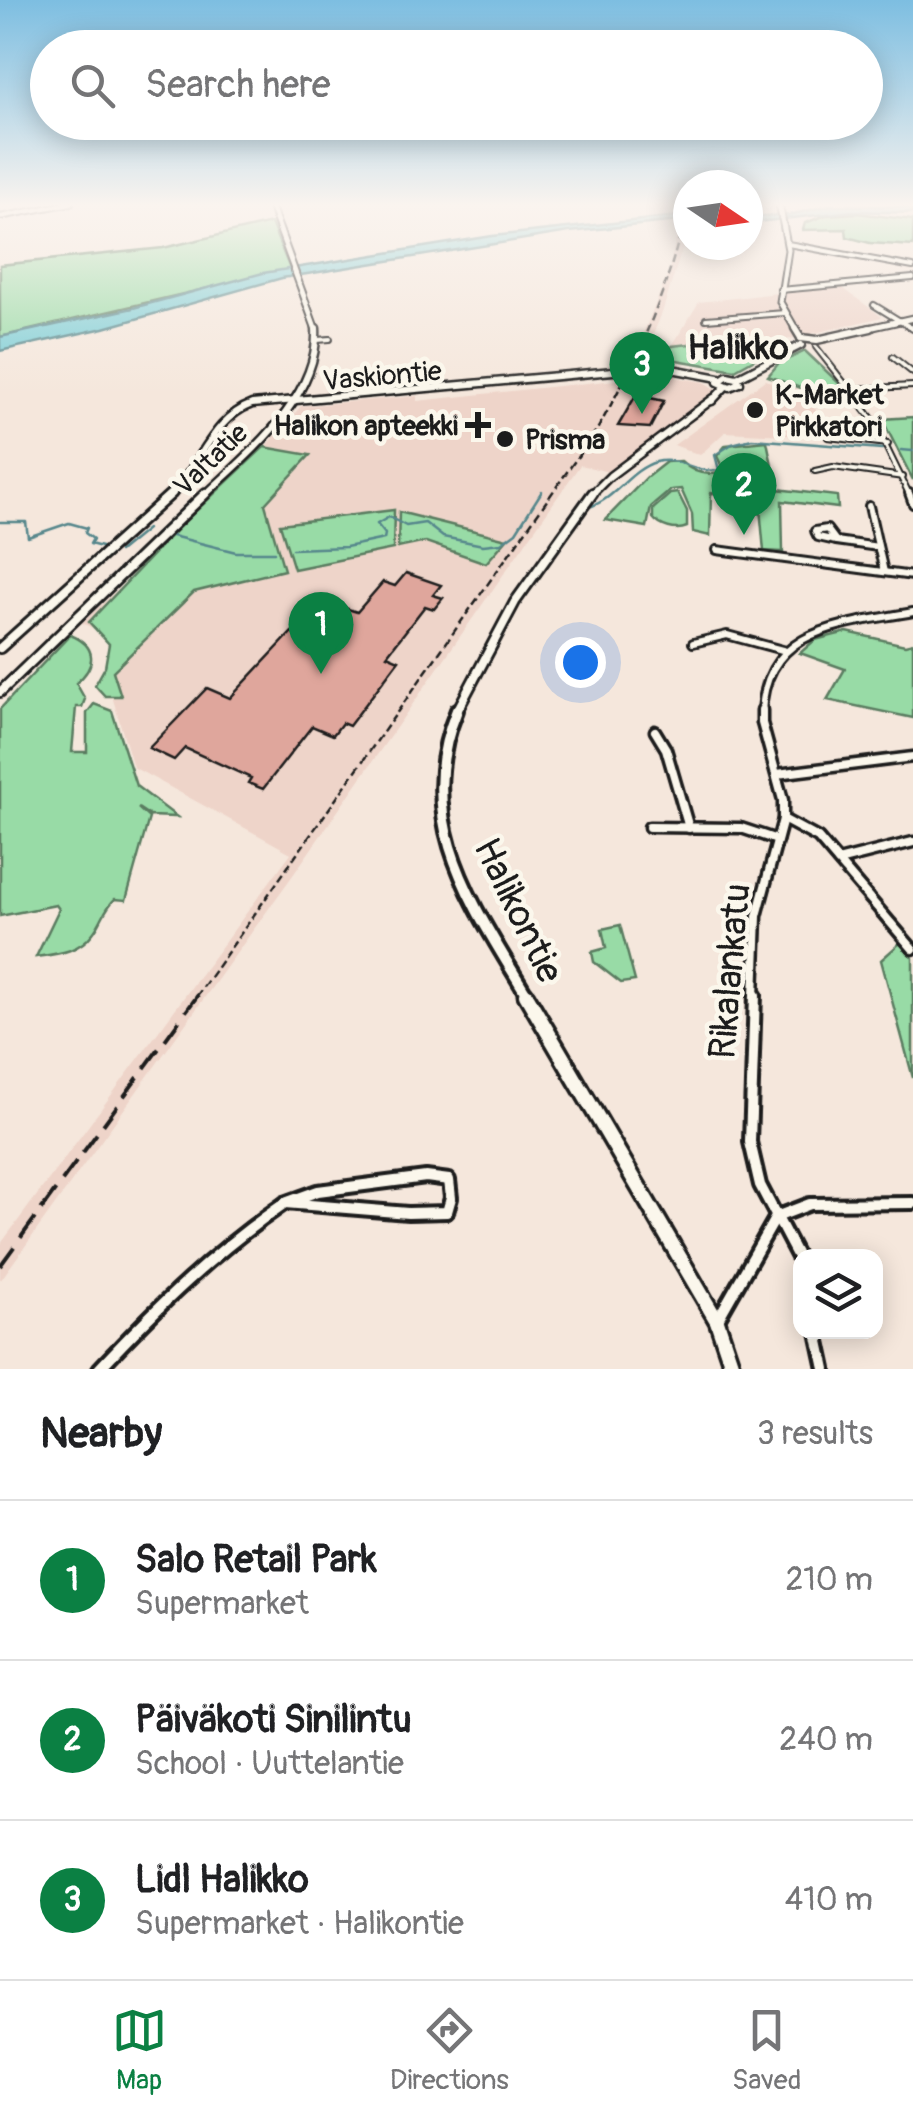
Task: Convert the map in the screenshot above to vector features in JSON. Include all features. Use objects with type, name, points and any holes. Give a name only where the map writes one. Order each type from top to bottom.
[{"type":"main road","name":"Valtatie","points":[[0,692],[244,460],[285,413],[294,400],[317,340],[314,312],[295,267]]},
{"type":"main road","points":[[784,267],[780,290],[785,313],[801,342]]},
{"type":"main road","points":[[738,378],[801,342],[816,344],[913,318]]},
{"type":"main road","name":"Vaskiontie","points":[[294,400],[663,368],[738,378]]},
{"type":"main road","name":"Vaskiontie","points":[[294,400],[312,402],[540,378]]},
{"type":"main road","points":[[719,378],[726,386]]},
{"type":"main road","name":"Halikontie","points":[[733,1369],[718,1320],[462,885],[442,822],[439,788],[444,743],[459,699],[583,503],[610,476],[698,415],[726,386],[739,385],[738,378]]},
{"type":"main road","points":[[0,648],[179,487],[199,465],[226,416],[253,404],[294,400]]},
{"type":"main road","points":[[285,413],[312,402]]},
{"type":"street","points":[[780,290],[913,278]]},
{"type":"street","points":[[874,305],[913,329]]},
{"type":"street","points":[[706,319],[785,313]]},
{"type":"street","points":[[317,340],[330,339]]},
{"type":"street","points":[[816,344],[889,444],[913,504]]},
{"type":"street","points":[[893,357],[913,373]]},
{"type":"street","points":[[852,390],[913,386]]},
{"type":"street","points":[[828,437],[889,444]]},
{"type":"street","points":[[815,471],[833,466],[904,477]]},
{"type":"street","points":[[869,506],[884,572]]},
{"type":"street","points":[[836,541],[878,547]]},
{"type":"street","points":[[717,550],[913,576]]},
{"type":"street","points":[[693,643],[712,632],[742,636],[786,651],[801,638],[823,630],[913,612]]},
{"type":"street","name":"Rikalankatu","points":[[786,651],[774,664],[763,695],[764,732],[783,800],[782,820],[757,916],[750,1142],[760,1185],[793,1249]]},
{"type":"street","points":[[655,732],[667,747],[678,799],[689,828]]},
{"type":"street","points":[[777,774],[913,757]]},
{"type":"street","points":[[782,820],[818,838],[913,949]]},
{"type":"street","points":[[649,828],[741,828],[777,840]]},
{"type":"street","points":[[838,861],[913,842]]},
{"type":"street","points":[[99,1369],[149,1315],[223,1246],[286,1204],[318,1191],[426,1177],[449,1180],[451,1198],[446,1212],[424,1214],[342,1204],[286,1204]]},
{"type":"street","points":[[718,1320],[776,1216],[810,1204],[913,1203]]},
{"type":"street","points":[[819,1339],[825,1369]]},
{"type":"shaded area","points":[[670,267],[677,267],[644,356],[634,355]]},
{"type":"shaded area","points":[[840,286],[882,317],[773,343],[735,347],[728,339],[672,346],[699,302]]},
{"type":"shaded area","points":[[663,375],[704,382],[716,390],[609,472],[580,465],[293,875],[0,1281],[0,1245],[291,853],[133,767],[112,696],[97,691],[98,679],[109,664],[107,635],[82,623],[254,461],[301,406],[417,396],[417,401]]},
{"type":"shaded area","points":[[765,380],[798,389],[840,438],[725,432],[700,455],[674,445]]},
{"type":"green space","points":[[0,267],[290,269],[0,337]]},
{"type":"green space","points":[[725,340],[734,348],[785,342],[735,370],[665,358],[672,346]]},
{"type":"green space","points":[[805,351],[842,386],[800,388],[768,376],[778,364]]},
{"type":"green space","points":[[913,417],[913,480],[882,419]]},
{"type":"green space","points":[[767,441],[777,489],[837,496],[838,508],[782,501],[783,552],[764,551],[759,497],[711,493],[710,536],[693,532],[692,514],[681,489],[671,490],[651,507],[647,527],[605,520],[666,462],[681,461],[699,472],[719,473],[723,469],[717,456],[726,445]]},
{"type":"green space","points":[[264,447],[310,455],[265,504],[284,570],[194,592],[113,671],[121,696],[105,696],[95,685],[105,667],[109,644],[89,622],[181,525]]},
{"type":"green space","points":[[678,493],[687,511],[687,527],[673,529],[653,518],[653,509],[670,494]]},
{"type":"green space","points":[[394,510],[393,549],[294,569],[280,524]]},
{"type":"green space","points":[[399,512],[507,539],[486,563],[426,542],[398,548]]},
{"type":"green space","points":[[847,632],[905,645],[913,643],[913,718],[827,700],[845,669],[800,653],[815,640]]},
{"type":"green space","points":[[70,635],[85,644],[91,656],[88,670],[76,683],[85,699],[82,707],[76,707],[72,752],[87,752],[87,713],[94,704],[112,711],[136,786],[177,817],[150,816],[138,808],[149,818],[126,900],[115,899],[93,933],[75,948],[36,957],[59,909],[56,905],[0,916],[0,709]]},
{"type":"green space","points":[[620,925],[635,981],[621,983],[594,962],[592,952],[606,948],[602,929]]},
{"type":"green space","points":[[900,943],[913,958],[913,1078],[881,960]]},
{"type":"water","points":[[301,267],[351,267],[282,278],[104,328],[0,351],[0,337],[133,308],[263,273]]},
{"type":"building","points":[[636,395],[664,401],[650,428],[618,426]]},
{"type":"building","points":[[406,573],[441,585],[433,595],[443,598],[434,609],[425,606],[387,655],[399,660],[349,726],[342,723],[333,735],[312,726],[263,789],[248,783],[251,778],[185,748],[174,760],[149,748],[207,688],[230,698],[292,632],[316,641],[345,608],[357,612],[383,582],[395,586]]},
{"type":"waterway","points":[[589,507],[656,462],[672,461],[703,470],[719,470],[715,455],[732,444],[752,439],[882,449]]},
{"type":"waterway","points":[[901,450],[913,451]]},
{"type":"waterway","points":[[292,549],[346,547],[384,539],[385,534],[377,524],[389,517],[406,526],[425,523],[443,537],[483,545],[501,543],[516,532],[542,491]]},
{"type":"waterway","points":[[0,522],[26,522],[28,537],[69,523],[87,528],[85,533],[93,539],[90,544],[105,548]]},
{"type":"waterway","points":[[119,552],[147,529]]},
{"type":"waterway","points":[[172,536],[236,552],[274,552]]},
{"type":"railway","points":[[196,997],[598,428],[652,319],[671,267]]},
{"type":"railway","points":[[0,1266],[198,995]]},
{"type":"place","name":"K-Market Pirkkatori","points":[[755,410]]},
{"type":"place","name":"Lidl Halikko","points":[[642,414]]},
{"type":"place","name":"Halikon apteekki","points":[[478,425]]},
{"type":"place","name":"Prisma","points":[[505,439]]},
{"type":"place","name":"Päiväkoti Sinilintu","points":[[744,535]]},
{"type":"place","name":"Salo Retail Park","points":[[321,674]]},
{"type":"district","name":"Halikko","points":[[738,347]]}]
